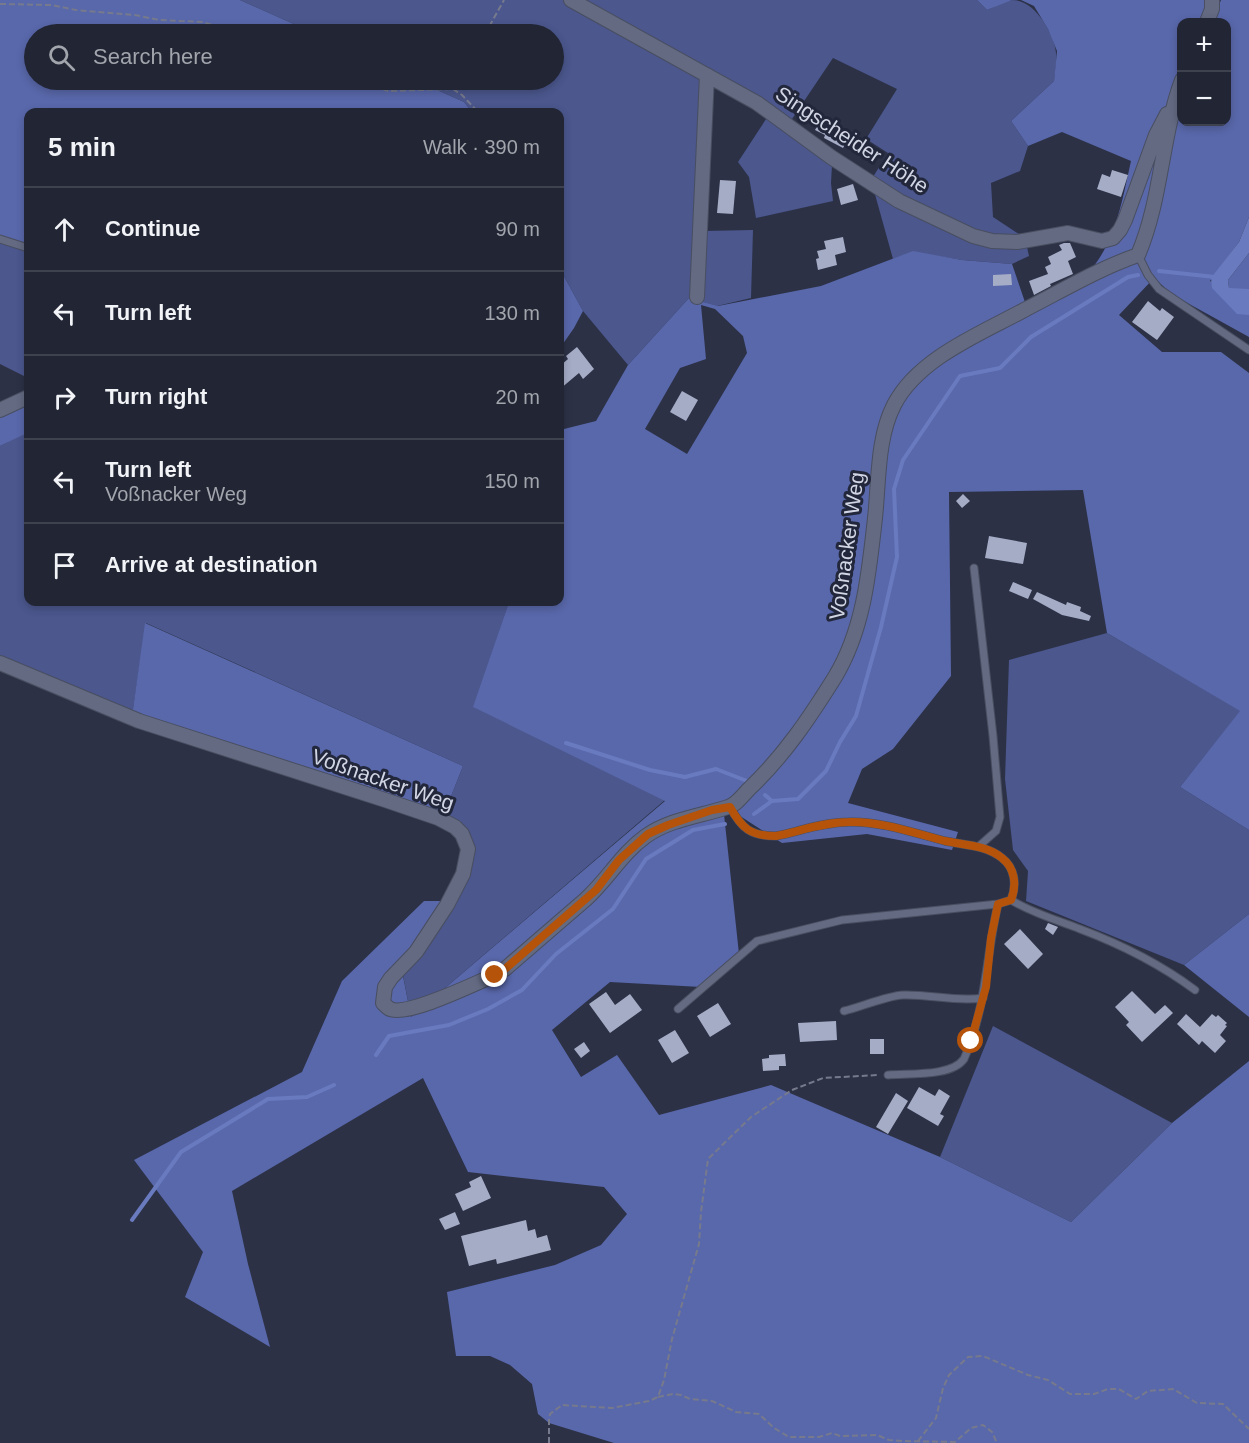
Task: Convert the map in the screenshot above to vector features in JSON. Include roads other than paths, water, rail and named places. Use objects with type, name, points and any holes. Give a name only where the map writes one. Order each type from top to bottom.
[{"type":"street","name":"Singscheider Höhe","points":[[571,0],[756,103],[831,157],[899,201],[973,236],[1000,242],[1017,242],[1068,233],[1102,241],[1113,238],[1125,220],[1156,135],[1173,104]]},
{"type":"street","points":[[1209,18],[1212,1]]},
{"type":"street","points":[[697,297],[707,75]]},
{"type":"street","points":[[1138,255],[1155,201],[1177,93]]},
{"type":"street","name":"Voßnacker Weg","points":[[0,663],[139,721],[386,800],[438,818],[455,827],[462,834],[468,849],[463,874],[447,905],[416,952],[385,987],[383,1003],[389,1009],[415,1008],[505,969],[596,890],[619,860],[648,834],[712,810],[730,807],[770,770],[785,752],[836,674],[849,650],[858,626],[867,583],[883,439],[888,421],[902,393],[945,353],[1101,269],[1138,255]]},
{"type":"street","points":[[0,410],[24,399]]},
{"type":"lane","points":[[0,239],[24,248]]},
{"type":"lane","points":[[1138,255],[1148,275],[1159,289],[1249,350]]},
{"type":"lane","points":[[974,568],[1000,817],[996,831],[978,847]]},
{"type":"lane","points":[[730,807],[745,828],[754,834],[765,836],[850,822],[881,825],[978,847],[996,854],[1007,863],[1014,877],[1011,900]]},
{"type":"lane","points":[[678,1009],[756,941],[842,920],[998,904],[1011,900],[1166,968],[1195,990]]},
{"type":"lane","points":[[888,1075],[945,1071],[959,1066],[968,1052],[982,998],[998,904]]},
{"type":"lane","points":[[844,1011],[904,995],[953,1000],[982,998]]},
{"type":"waterway","points":[[1159,271],[1215,277]]},
{"type":"waterway","points":[[754,814],[772,801],[798,799],[826,771],[856,716],[881,627],[897,557],[894,489],[903,460],[960,376],[1000,368],[1031,337],[1128,277],[1138,275]]},
{"type":"waterway","points":[[566,743],[650,770],[685,777],[716,769],[747,781]]},
{"type":"waterway","points":[[765,795],[772,801]]},
{"type":"waterway","points":[[376,1055],[389,1036],[449,1025],[488,1009],[522,990],[556,954],[613,909],[646,859],[693,830],[725,824]]},
{"type":"waterway","points":[[132,1220],[181,1152],[268,1099],[307,1097],[334,1085]]}]
